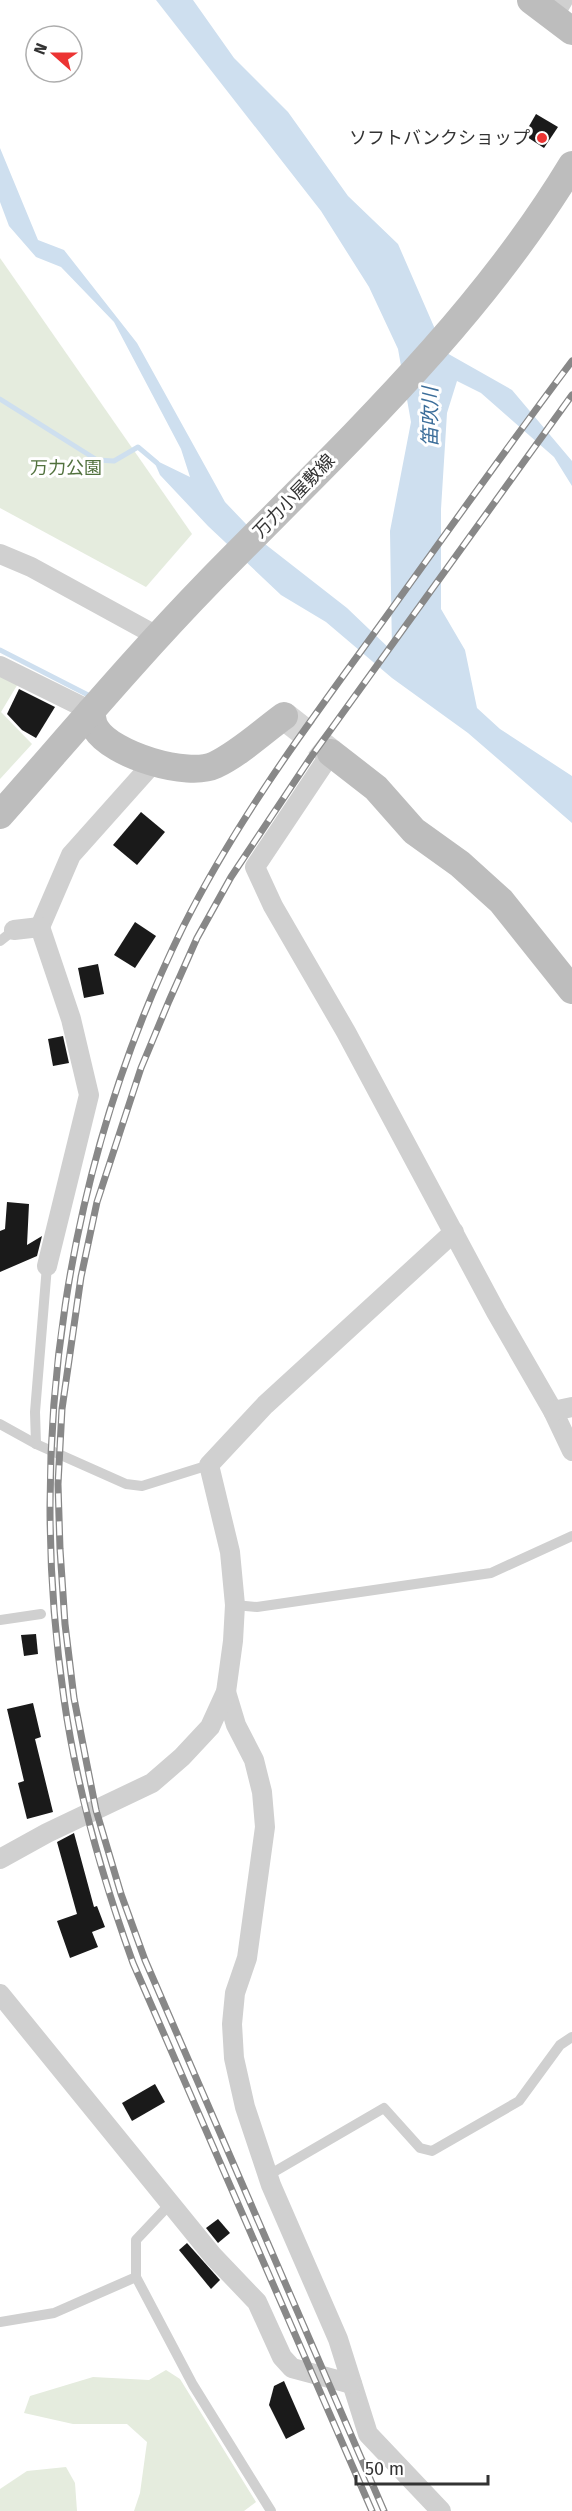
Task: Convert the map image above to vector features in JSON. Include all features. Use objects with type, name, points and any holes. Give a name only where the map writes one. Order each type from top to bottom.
[{"type":"main road","name":"万力小屋敷線","points":[[0,815],[163,630],[375,412],[477,301],[536,221],[572,165]]},
{"type":"main road","points":[[91,711],[96,730],[122,750],[154,762],[199,771],[216,765],[284,716]]},
{"type":"main road","points":[[330,753],[376,788],[414,831],[460,864],[501,901],[572,990]]},
{"type":"street","points":[[0,555],[31,567],[163,630]]},
{"type":"street","points":[[0,666],[91,711]]},
{"type":"street","points":[[330,753],[255,867],[273,906],[288,928],[454,1232],[563,1409],[572,1451]]},
{"type":"street","points":[[47,1266],[89,1095],[71,1019],[40,927],[71,855],[154,762]]},
{"type":"street","points":[[7,936],[40,927]]},
{"type":"street","points":[[0,1858],[47,1833],[152,1784],[210,1727],[226,1692],[235,1605],[230,1552],[209,1465],[265,1405],[454,1232]]},
{"type":"street","points":[[226,1692],[236,1725],[254,1760],[262,1792],[265,1827],[247,1958],[236,1994],[232,2024],[234,2058],[245,2107],[267,2176],[338,2339],[368,2434],[441,2511]]},
{"type":"street","points":[[0,1994],[213,2256],[257,2302],[282,2357],[292,2368],[352,2384]]},
{"type":"lane","points":[[36,1443],[35,1412],[47,1266]]},
{"type":"lane","points":[[0,1424],[126,1484],[142,1486],[209,1465]]},
{"type":"lane","points":[[235,1605],[257,1607],[491,1573],[572,1536]]},
{"type":"lane","points":[[0,1620],[41,1614]]},
{"type":"lane","points":[[267,2176],[384,2108],[420,2148],[432,2151],[519,2101],[560,2045],[572,2037]]},
{"type":"lane","points":[[170,2204],[136,2240],[136,2277],[193,2385],[271,2511]]},
{"type":"lane","points":[[0,2322],[54,2313],[136,2277]]},
{"type":"green space","name":"万力公園","points":[[0,258],[192,534],[146,587],[0,508]]},
{"type":"green space","points":[[0,673],[19,682],[1,712],[32,744],[0,779]]},
{"type":"green space","points":[[166,2370],[180,2379],[256,2502],[244,2511],[134,2511],[140,2493],[147,2442],[127,2424],[73,2424],[24,2413],[30,2396],[93,2377],[149,2380]]},
{"type":"green space","points":[[66,2467],[75,2483],[77,2511],[0,2511],[0,2489],[27,2471]]},
{"type":"water","name":"笛吹川","points":[[156,0],[193,0],[234,58],[288,112],[348,196],[398,244],[445,352],[512,390],[572,461],[572,486],[554,457],[481,393],[457,381],[447,413],[441,509],[441,609],[465,650],[477,708],[500,729],[572,776],[572,823],[468,733],[392,678],[326,622],[281,595],[208,526],[160,475],[153,459],[190,477],[181,449],[114,322],[61,267],[36,257],[9,226],[0,202],[0,148],[38,240],[64,250],[137,343],[225,502],[265,544],[347,608],[392,651],[390,531],[411,422],[398,349],[369,287],[321,211]]},
{"type":"building","points":[[536,114],[558,127],[544,148],[524,135]]},
{"type":"building","points":[[19,689],[55,707],[36,738],[22,730],[7,714]]},
{"type":"building","points":[[141,812],[165,832],[137,865],[113,845]]},
{"type":"building","points":[[135,922],[156,936],[135,968],[114,955]]},
{"type":"building","points":[[98,964],[104,994],[84,998],[78,968]]},
{"type":"building","points":[[63,1036],[69,1063],[53,1066],[48,1039]]},
{"type":"building","points":[[7,1202],[29,1204],[27,1245],[42,1236],[37,1256],[0,1272],[0,1231],[5,1229]]},
{"type":"building","points":[[36,1634],[38,1654],[24,1656],[21,1635]]},
{"type":"building","points":[[33,1703],[41,1737],[35,1739],[53,1812],[27,1819],[18,1783],[24,1781],[7,1709]]},
{"type":"building","points":[[74,1833],[94,1907],[97,1906],[105,1927],[92,1932],[98,1947],[70,1958],[57,1921],[77,1914],[57,1842]]},
{"type":"building","points":[[155,2084],[165,2102],[132,2121],[122,2103]]},
{"type":"building","points":[[218,2219],[230,2233],[218,2243],[206,2228]]},
{"type":"building","points":[[187,2243],[220,2280],[211,2289],[179,2250]]},
{"type":"building","points":[[284,2381],[305,2429],[286,2439],[269,2405],[274,2386]]},
{"type":"waterway","points":[[0,399],[97,460],[114,461],[138,447],[157,463]]},
{"type":"waterway","points":[[0,650],[92,697]]},
{"type":"tunnel","points":[[284,716],[331,753]]},
{"type":"railway","points":[[372,2511],[133,1963],[101,1866],[83,1800],[69,1733],[53,1600],[50,1501],[54,1402],[65,1304],[84,1207],[110,1111],[143,1018],[183,927],[226,850],[273,775],[572,361]]},
{"type":"railway","points":[[384,2511],[145,1960],[121,1894],[96,1810],[74,1698],[65,1624],[58,1484],[62,1409],[81,1277],[97,1202],[141,1068],[197,938],[231,877],[311,757],[572,395]]},
{"type":"place","name":"ソフトバンクショップ","points":[[542,138]]}]
